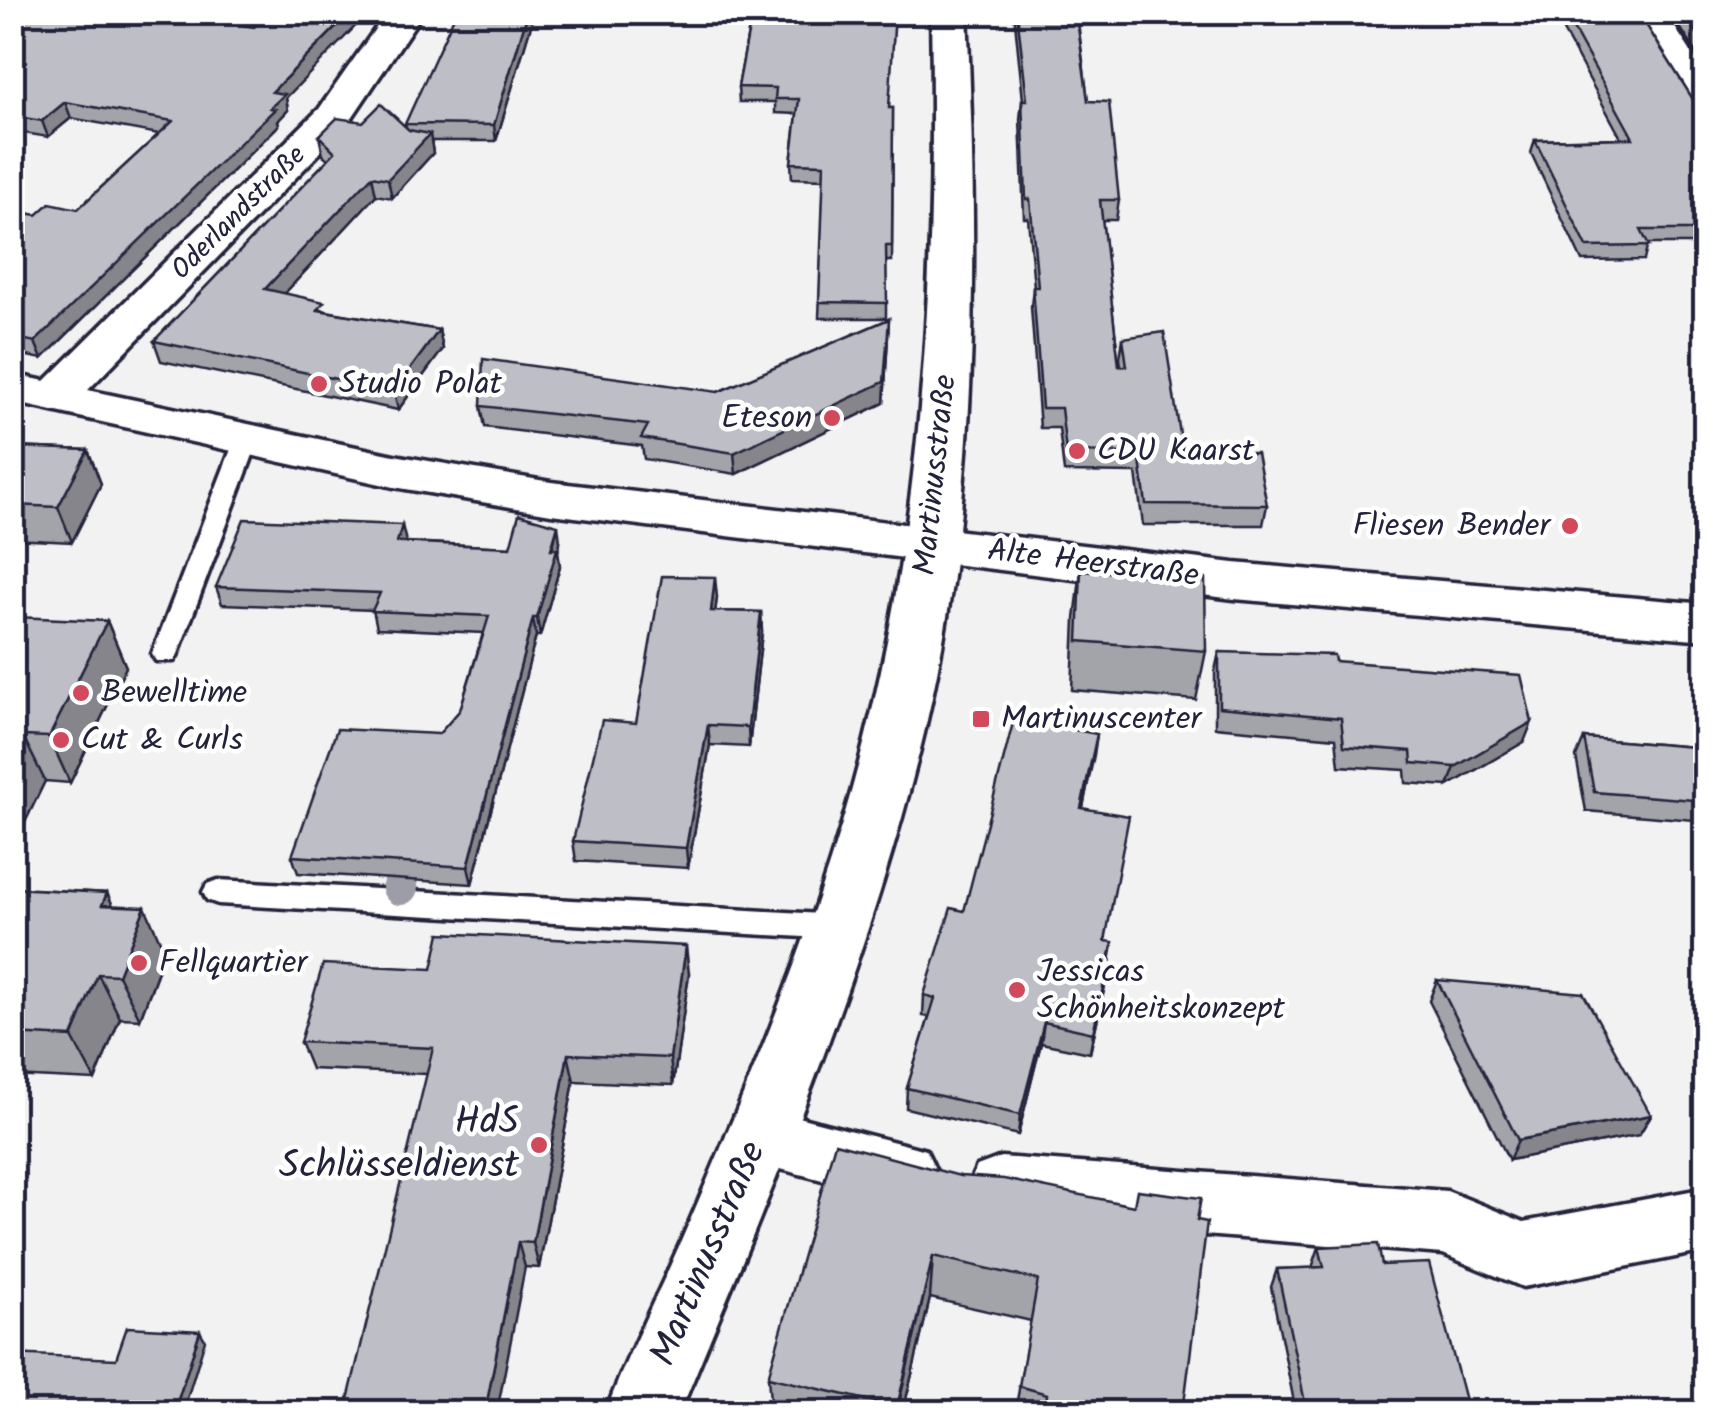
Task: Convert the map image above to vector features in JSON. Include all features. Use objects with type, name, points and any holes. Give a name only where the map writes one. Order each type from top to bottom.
[{"type":"street","name":"Oderlandstraße","points":[[34,392],[333,117],[406,12]]},
{"type":"street","name":"Martinusstraße","points":[[643,1412],[759,1136],[839,927],[897,729],[933,545],[945,446],[955,152],[949,12]]},
{"type":"street","points":[[1646,12],[1706,105]]},
{"type":"street","name":"Alte Heerstraße","points":[[34,392],[394,472],[551,498],[1234,582],[1706,622]]},
{"type":"street","points":[[759,1136],[958,1184],[1447,1223],[1522,1255],[1706,1218]]},
{"type":"lane","points":[[165,654],[248,440]]},
{"type":"lane","points":[[218,892],[839,927]]},
{"type":"building","points":[[23,12],[159,12],[254,27],[271,12],[351,12],[272,92],[285,94],[270,108],[275,109],[35,342],[12,337],[12,211],[37,215],[50,203],[78,209],[173,121],[65,102],[42,121],[12,116],[12,21]]},
{"type":"building","points":[[456,12],[528,12],[494,125],[405,124]]},
{"type":"building","points":[[752,12],[895,12],[889,108],[893,108],[892,246],[886,246],[887,303],[819,302],[824,164],[791,163],[799,99],[775,99],[776,88],[738,87]]},
{"type":"building","points":[[1017,12],[1076,12],[1088,101],[1109,102],[1119,200],[1100,200],[1119,366],[1127,366],[1123,338],[1164,332],[1183,453],[1257,453],[1267,505],[1146,504],[1139,453],[1066,452],[1061,408],[1042,408],[1033,287],[1038,287],[1030,199],[1026,199],[1022,100],[1027,100]]},
{"type":"building","points":[[1564,12],[1638,12],[1694,101],[1706,104],[1706,230],[1641,230],[1649,246],[1587,247],[1535,140],[1633,138]]},
{"type":"building","points":[[1683,12],[1706,12],[1706,47]]},
{"type":"building","points":[[381,104],[409,130],[430,134],[388,179],[372,176],[265,289],[324,302],[317,310],[439,330],[394,391],[154,341],[335,152],[319,136],[337,118],[363,122]]},
{"type":"building","points":[[889,319],[884,382],[734,453],[641,438],[648,425],[481,406],[483,359],[718,392]]},
{"type":"building","points":[[12,447],[88,450],[58,507],[12,505]]},
{"type":"building","points":[[519,514],[558,525],[551,549],[557,549],[537,618],[533,618],[468,867],[292,856],[337,729],[439,734],[460,710],[489,616],[372,611],[380,593],[216,587],[244,519],[402,525],[397,542],[510,547]]},
{"type":"building","points":[[1081,570],[1205,579],[1206,651],[1078,641]]},
{"type":"building","points":[[662,576],[715,577],[711,611],[761,612],[748,727],[708,725],[686,848],[573,841],[602,720],[636,723]]},
{"type":"building","points":[[15,617],[107,621],[49,737],[23,736],[12,756],[12,621]]},
{"type":"building","points":[[1219,652],[1334,655],[1335,661],[1521,675],[1532,722],[1455,767],[1412,763],[1411,751],[1344,746],[1341,718],[1219,707]]},
{"type":"building","points":[[1014,719],[1097,734],[1081,808],[1129,816],[1105,941],[1113,942],[1093,1033],[1044,1022],[1020,1115],[907,1088],[935,998],[924,995],[951,908],[964,911]]},
{"type":"building","points":[[1584,738],[1706,748],[1706,801],[1594,792]]},
{"type":"building","points":[[12,888],[107,893],[102,905],[145,907],[118,975],[98,974],[72,1037],[12,1034]]},
{"type":"building","points":[[440,933],[686,946],[670,1058],[568,1054],[533,1243],[518,1242],[485,1412],[345,1412],[433,1048],[300,1042],[323,964],[432,969]]},
{"type":"building","points":[[1437,980],[1583,993],[1651,1115],[1518,1140]]},
{"type":"building","points":[[835,1143],[960,1176],[1004,1179],[1134,1206],[1137,1190],[1201,1198],[1197,1220],[1207,1222],[1183,1412],[1045,1412],[1047,1394],[1019,1386],[1038,1280],[933,1256],[897,1407],[768,1377]]},
{"type":"building","points":[[1378,1244],[1382,1265],[1429,1263],[1468,1412],[1307,1412],[1277,1269],[1324,1267],[1319,1247]]},
{"type":"building","points":[[127,1327],[200,1331],[174,1412],[12,1412],[12,1354],[116,1359]]},
{"type":"place","name":"Studio Polat","points":[[319,384]]},
{"type":"place","name":"Eteson","points":[[832,418]]},
{"type":"place","name":"CDU Kaarst","points":[[1077,451]]},
{"type":"place","name":"Fliesen Bender","points":[[1570,526]]},
{"type":"place","name":"Bewelltime","points":[[81,693]]},
{"type":"place","name":"Martinuscenter","points":[[981,719]]},
{"type":"place","name":"Cut & Curls","points":[[61,740]]},
{"type":"place","name":"Fellquartier","points":[[139,963]]},
{"type":"place","name":"Jessicas Schönheitskonzept","points":[[1017,990]]},
{"type":"place","name":"HdS Schlüsseldienst","points":[[539,1145]]}]
